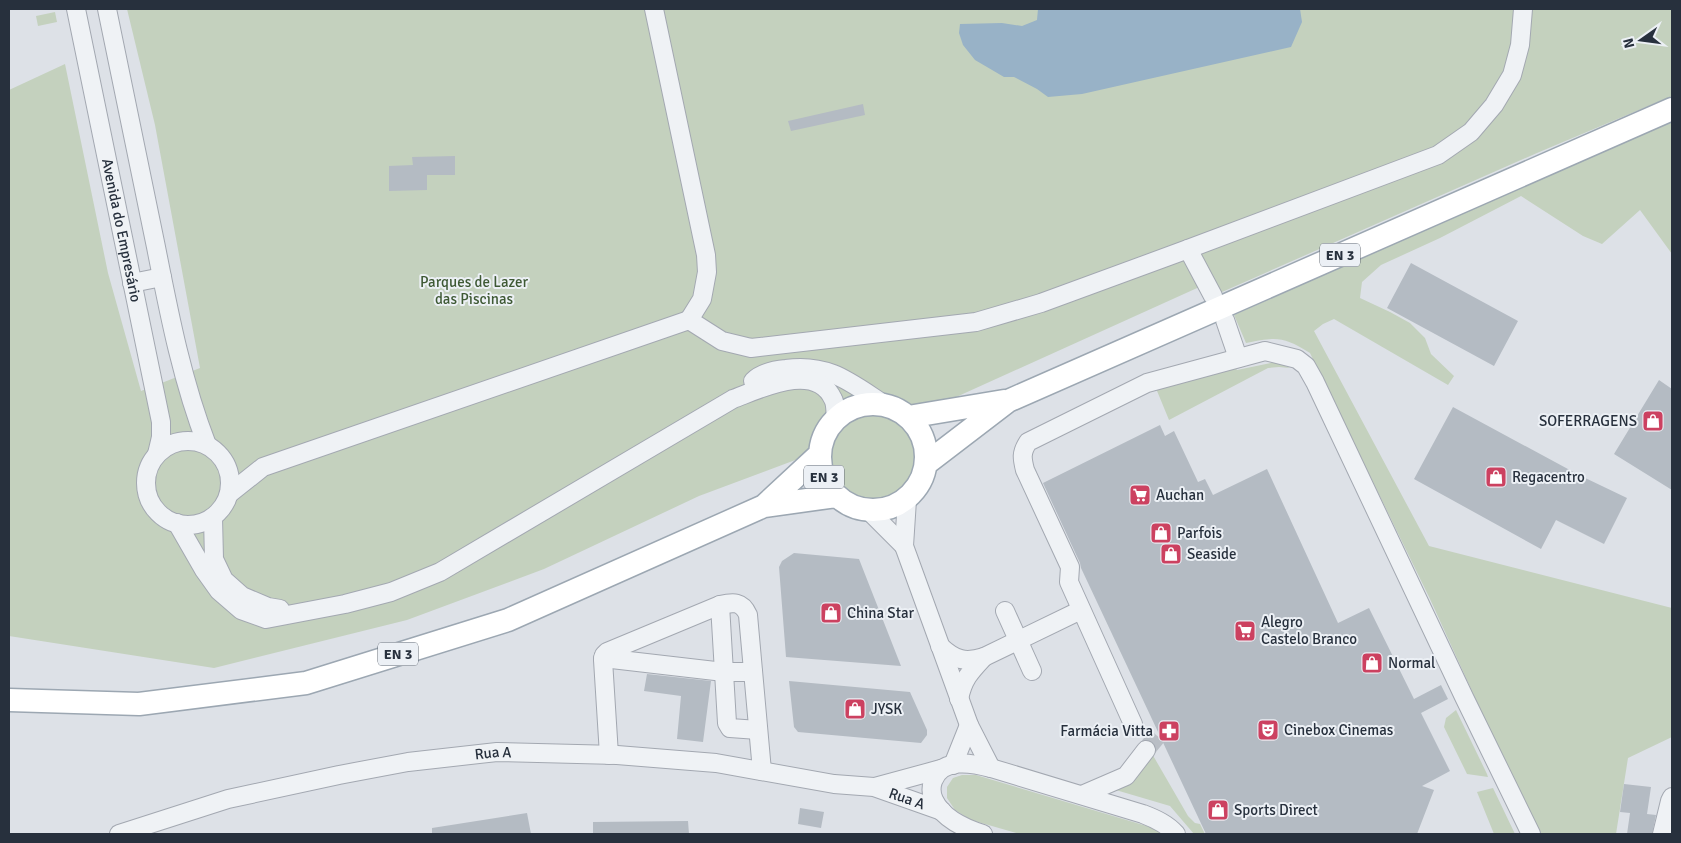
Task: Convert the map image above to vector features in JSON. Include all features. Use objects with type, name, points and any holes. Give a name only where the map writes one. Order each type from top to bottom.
[{"type":"main road","name":"EN 3","points":[[926,463],[1008,401],[1672,109]]},
{"type":"main road","name":"EN 3","points":[[908,416],[1008,401]]},
{"type":"main road","name":"EN 3","points":[[872,404],[885,405],[897,409],[908,416],[917,426],[923,437],[926,463],[923,477],[907,500],[895,507],[882,511],[869,511],[851,506],[836,496],[826,484],[821,469],[820,454],[822,440],[836,418],[847,410],[872,404]]},
{"type":"main road","name":"EN 3","points":[[764,506],[820,454]]},
{"type":"main road","name":"EN 3","points":[[9,700],[139,704],[306,683],[508,620],[764,506],[836,496]]},
{"type":"street","name":"Avenida do Empresário","points":[[76,9],[161,422],[161,437],[157,454]]},
{"type":"street","name":"Avenida do Empresário","points":[[107,9],[162,277],[189,396],[197,423],[207,445]]},
{"type":"street","points":[[229,494],[263,467],[689,320],[702,299],[706,272],[706,255],[654,9]]},
{"type":"street","points":[[689,320],[722,341],[750,348],[976,322],[1041,302],[1188,249],[1438,155],[1471,132],[1494,105],[1512,75],[1520,45],[1522,9]]},
{"type":"street","points":[[1188,249],[1213,296]]},
{"type":"street","points":[[132,282],[162,277]]},
{"type":"street","points":[[1225,320],[1238,358]]},
{"type":"street","points":[[1134,724],[1069,582],[1070,566],[1025,470],[1021,456],[1023,450],[1028,442],[1147,383],[1265,352],[1297,359],[1306,366],[1315,382],[1402,581],[1531,834]]},
{"type":"street","points":[[733,399],[756,378],[777,370],[801,367],[826,370],[833,373],[846,379],[885,405]]},
{"type":"street","points":[[177,523],[219,592],[241,610],[266,619],[345,604],[391,592],[440,572],[733,399],[771,384],[797,379],[812,380],[825,386],[834,399],[836,418]]},
{"type":"street","points":[[180,441],[194,441],[207,445],[218,453],[227,465],[230,479],[229,494],[223,507],[213,518],[200,524],[185,525],[171,522],[151,504],[146,478],[150,465],[157,454],[168,446],[180,441]]},
{"type":"street","points":[[227,465],[263,467]]},
{"type":"street","points":[[907,500],[904,546],[969,725],[991,768]]},
{"type":"street","points":[[869,511],[904,546]]},
{"type":"street","points":[[213,518],[214,559],[224,580],[242,596],[268,607],[300,613]]},
{"type":"street","points":[[609,755],[603,658],[607,652],[720,606],[734,603],[746,609],[748,615],[762,771]]},
{"type":"street","points":[[720,606],[727,723],[730,728],[758,730]]},
{"type":"street","points":[[940,646],[949,654],[961,660],[972,661],[1081,610]]},
{"type":"street","points":[[1005,611],[1032,671]]},
{"type":"street","points":[[959,699],[962,685],[967,676],[984,657]]},
{"type":"street","points":[[603,658],[724,672],[753,672]]},
{"type":"street","points":[[969,725],[947,767],[934,779],[931,793],[942,811],[958,825],[983,834]]},
{"type":"street","points":[[1082,796],[1126,776],[1146,750]]},
{"type":"street","name":"Rua A","points":[[119,834],[228,799],[408,762],[497,752],[609,755],[716,763],[834,784],[874,787],[942,811]]},
{"type":"street","name":"Rua A","points":[[874,787],[947,767],[973,764],[1156,819],[1168,826],[1176,834]]},
{"type":"street","points":[[1662,834],[1672,797]]},
{"type":"green space","name":"Parques de Lazer das Piscinas","points":[[127,9],[1672,9],[1672,96],[1537,153],[1213,296],[1206,284],[901,422],[909,430],[916,444],[918,455],[915,473],[907,487],[894,496],[880,500],[864,500],[850,494],[838,482],[830,465],[830,447],[699,496],[544,569],[407,620],[214,668],[9,636],[9,90],[65,64],[108,273],[141,391],[200,368],[155,125]]},
{"type":"green space","points":[[55,12],[57,22],[38,26],[36,16]]},
{"type":"green space","points":[[1672,118],[1672,254],[1640,210],[1602,244],[1583,236],[1521,196],[1440,238],[1381,265],[1362,282],[1360,298],[1410,323],[1425,338],[1431,354],[1454,376],[1448,385],[1334,319],[1314,331],[1429,546],[1672,608],[1672,737],[1628,758],[1616,834],[1537,834],[1430,599],[1310,353],[1293,343],[1279,339],[1246,343],[1234,315]]},
{"type":"green space","points":[[1275,362],[1290,368],[1268,368],[1169,420],[1155,386],[1234,366],[1237,370]]},
{"type":"green space","points":[[1456,710],[1488,777],[1467,774],[1444,727],[1446,718]]},
{"type":"green space","points":[[1151,752],[1188,816],[1195,823],[1200,824],[1205,834],[1194,834],[1170,806],[1109,788]]},
{"type":"green space","points":[[962,775],[976,775],[1160,830],[1165,834],[1020,834],[971,820],[955,810],[947,798],[947,787],[953,778]]},
{"type":"green space","points":[[1493,788],[1515,834],[1494,834],[1477,792]]},
{"type":"water","points":[[1038,9],[1300,9],[1302,22],[1291,47],[1082,94],[1048,97],[1014,77],[1004,77],[975,60],[963,45],[959,33],[960,24],[1002,23],[1022,26],[1037,20]]},
{"type":"building","points":[[863,104],[865,115],[791,131],[788,121]]},
{"type":"building","points":[[455,156],[455,175],[427,175],[427,190],[389,191],[389,166],[413,165],[412,157]]},
{"type":"building","points":[[1411,263],[1518,321],[1494,366],[1387,308]]},
{"type":"building","name":"SOFERRAGENS","points":[[1659,380],[1672,389],[1672,490],[1614,454]]},
{"type":"building","name":"Regacentro","points":[[1453,407],[1579,475],[1627,498],[1604,544],[1556,520],[1541,549],[1414,479]]},
{"type":"building","name":"Alegro Castelo Branco","points":[[1160,425],[1165,436],[1174,431],[1198,482],[1205,479],[1213,495],[1267,469],[1338,623],[1369,608],[1414,699],[1441,685],[1448,699],[1421,713],[1450,771],[1422,786],[1434,790],[1417,834],[1206,834],[1043,483]]},
{"type":"building","name":"China Star","points":[[794,553],[859,559],[901,666],[786,657],[779,567],[782,561]]},
{"type":"building","points":[[647,674],[711,681],[703,742],[677,739],[681,696],[644,691]]},
{"type":"building","name":"JYSK","points":[[789,681],[910,692],[927,730],[927,735],[921,743],[798,732],[794,727]]},
{"type":"building","points":[[1624,784],[1651,787],[1647,814],[1656,815],[1652,834],[1627,834],[1630,813],[1620,812]]},
{"type":"building","points":[[800,808],[824,812],[821,828],[798,824]]},
{"type":"building","points":[[527,813],[531,834],[432,834],[432,828]]},
{"type":"building","points":[[688,821],[689,834],[593,834],[593,822]]},
{"type":"tunnel","points":[[1146,750],[1159,734]]},
{"type":"place","name":"SOFERRAGENS","points":[[1653,421]]},
{"type":"place","name":"Regacentro","points":[[1496,477]]},
{"type":"place","name":"Auchan","points":[[1140,495]]},
{"type":"place","name":"Parfois","points":[[1161,533]]},
{"type":"place","name":"Seaside","points":[[1171,554]]},
{"type":"place","name":"China Star","points":[[831,613]]},
{"type":"place","name":"Alegro Castelo Branco","points":[[1245,631]]},
{"type":"place","name":"Normal","points":[[1372,663]]},
{"type":"place","name":"JYSK","points":[[855,709]]},
{"type":"place","name":"Cinebox Cinemas","points":[[1268,730]]},
{"type":"place","name":"Farmácia Vitta","points":[[1169,731]]},
{"type":"place","name":"Sports Direct","points":[[1218,810]]}]
